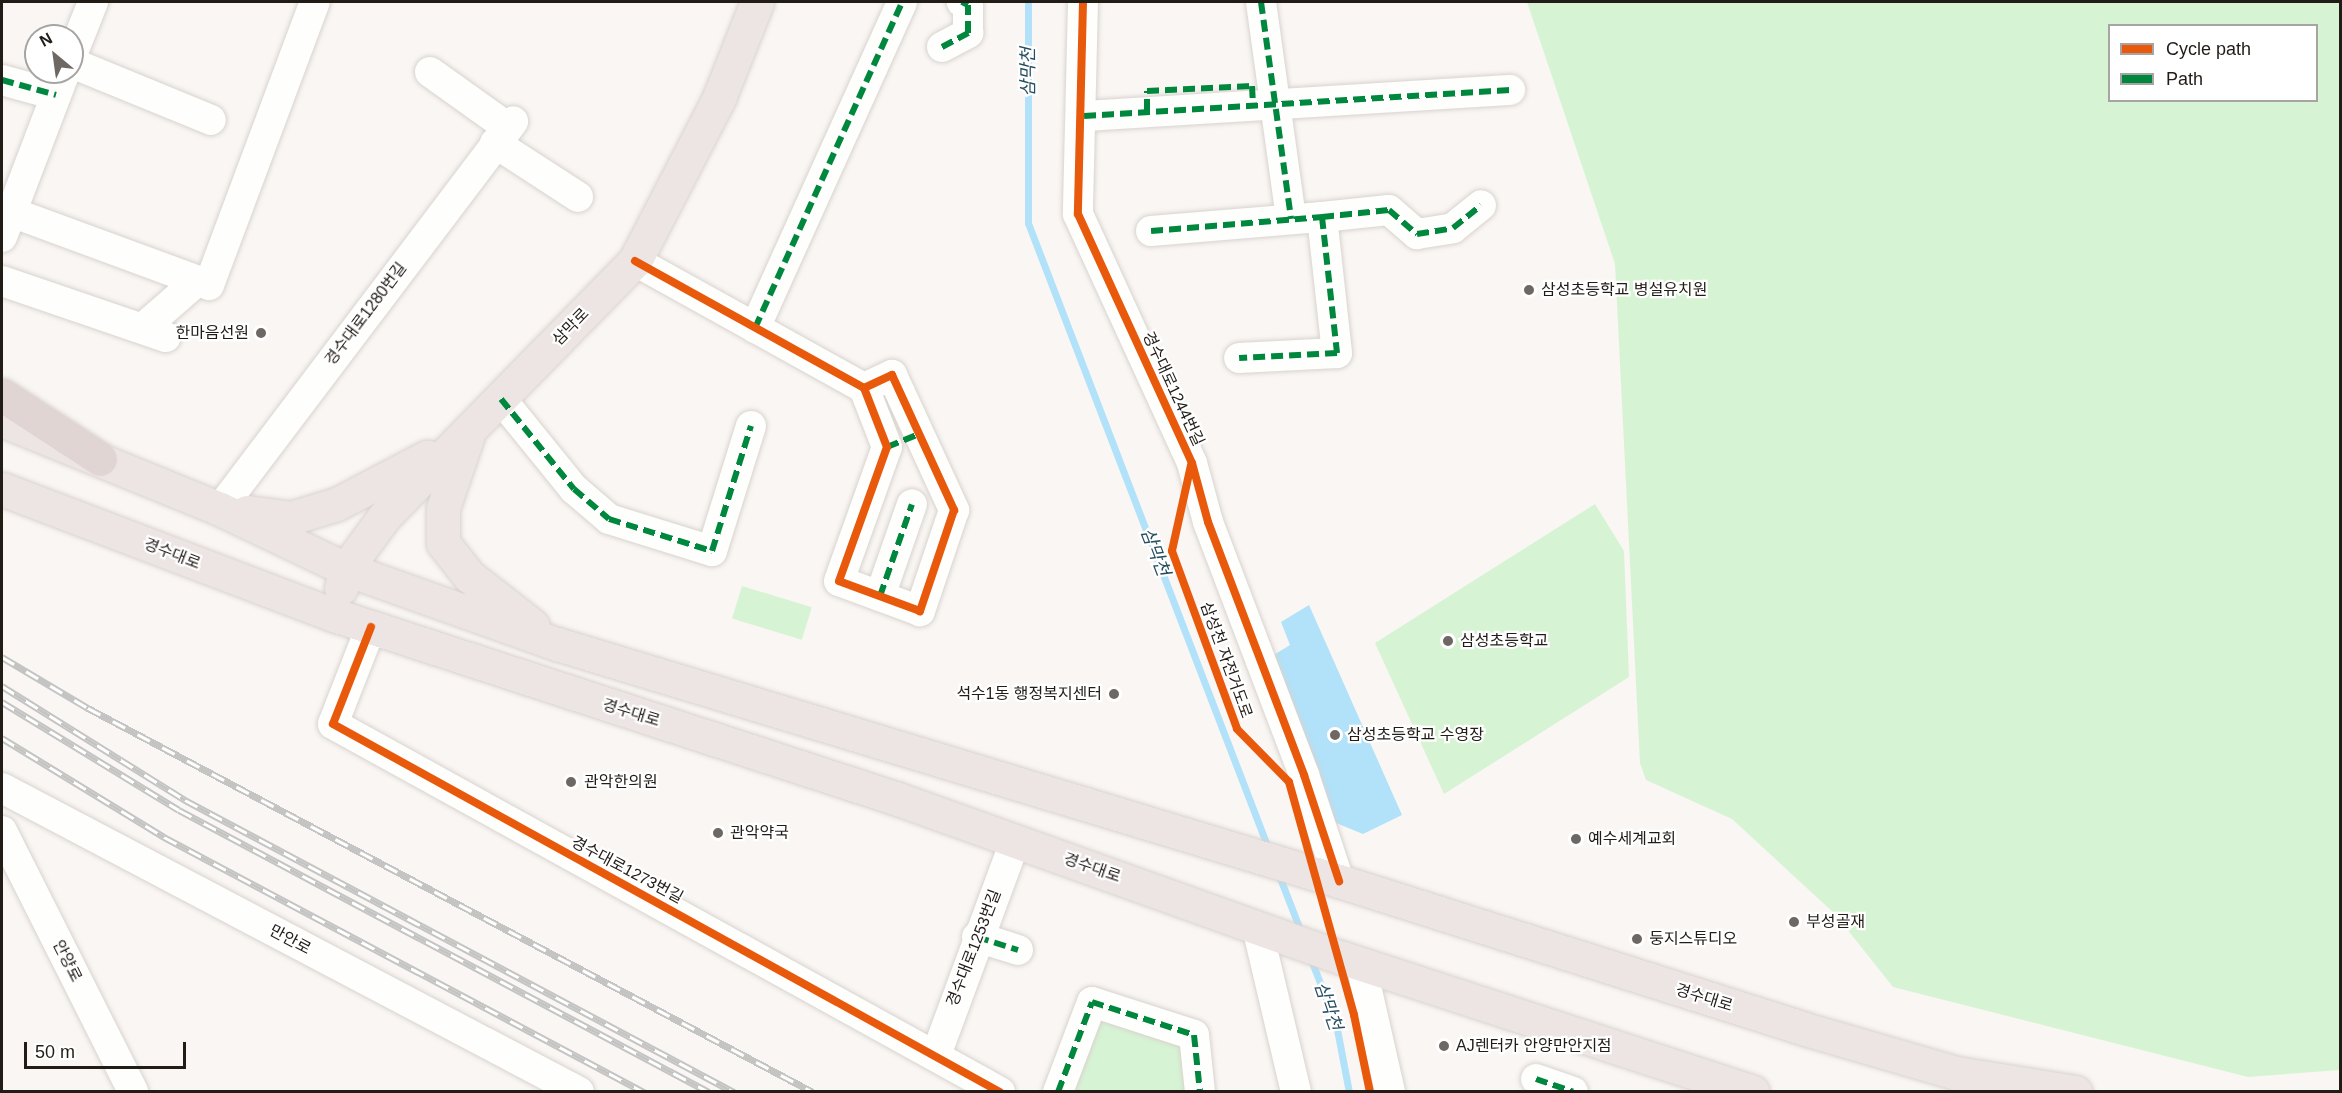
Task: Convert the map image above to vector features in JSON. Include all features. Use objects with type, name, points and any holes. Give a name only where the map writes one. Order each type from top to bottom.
[{"type":"highway","points":[[2,395],[100,459]]},
{"type":"main road","name":"삼막로","points":[[333,615],[346,569],[384,517],[635,261],[719,98],[757,2]]},
{"type":"main road","points":[[2,420],[220,509],[346,569],[556,644]]},
{"type":"main road","points":[[220,509],[291,518],[319,510],[374,487],[468,433]]},
{"type":"main road","points":[[468,433],[444,508],[443,543],[469,576],[556,644]]},
{"type":"main road","name":"경수대로","points":[[2,489],[333,615],[1015,841],[1352,961]]},
{"type":"main road","name":"경수대로","points":[[556,644],[1218,848],[1339,882],[1424,912],[1945,1070],[2075,1092]]},
{"type":"main road","points":[[1352,961],[1753,1092]]},
{"type":"street","points":[[84,25],[93,2]]},
{"type":"street","points":[[61,84],[6,224],[208,285],[315,2]]},
{"type":"street","points":[[755,328],[902,2]]},
{"type":"street","points":[[942,47],[968,33],[968,4],[962,2]]},
{"type":"street","name":"경수대로1244번길","points":[[1083,2],[1084,116],[1078,214],[1192,463],[1208,522],[1304,775],[1339,882]]},
{"type":"street","points":[[1261,2],[1264,105],[1291,219]]},
{"type":"street","points":[[84,68],[211,120]]},
{"type":"street","points":[[430,72],[505,130],[578,197]]},
{"type":"street","points":[[2,80],[24,81]]},
{"type":"street","points":[[1084,116],[1510,90]]},
{"type":"street","name":"경수대로1280번길","points":[[220,509],[505,130]]},
{"type":"street","points":[[1151,231],[1389,210],[1417,234],[1453,228],[1480,205]]},
{"type":"street","points":[[1239,358],[1337,353],[1322,217]]},
{"type":"street","points":[[635,261],[864,388],[887,447],[839,581],[920,611],[954,510],[892,375],[864,388]]},
{"type":"street","points":[[2,281],[155,332],[197,281]]},
{"type":"street","points":[[501,399],[574,489],[609,519],[712,551],[751,426]]},
{"type":"street","points":[[887,447],[919,434]]},
{"type":"street","points":[[880,596],[912,504]]},
{"type":"street","name":"경수대로1273번길","points":[[371,627],[333,724],[1000,1092]]},
{"type":"street","name":"만안로","points":[[2,788],[579,1092]]},
{"type":"street","name":"안양로","points":[[2,831],[133,1092]]},
{"type":"street","name":"경수대로1253번길","points":[[936,1055],[977,937],[1015,841]]},
{"type":"street","points":[[1260,928],[1296,1092]]},
{"type":"street","points":[[977,937],[1018,950]]},
{"type":"street","points":[[1352,961],[1390,1092]]},
{"type":"street","points":[[1058,1092],[1092,1002],[1194,1035],[1200,1092]]},
{"type":"street","points":[[1536,1080],[1573,1092]]},
{"type":"green space","points":[[1527,2],[2340,2],[2340,1070],[2248,1077],[1893,987],[1835,914],[1732,819],[1646,780],[1640,763],[1615,264]]},
{"type":"green space","points":[[1595,504],[1624,551],[1629,677],[1444,794],[1375,643]]},
{"type":"green space","points":[[742,586],[812,607],[802,640],[732,619]]},
{"type":"green space","points":[[1092,1002],[1194,1035],[1200,1091],[1058,1092]]},
{"type":"water","name":"삼성초등학교 수영장","points":[[1309,605],[1402,815],[1363,834],[1336,823],[1272,656],[1290,645],[1281,622]]},
{"type":"waterway","name":"삼막천","points":[[1028,2],[1028,223],[1268,848]]},
{"type":"waterway","name":"삼막천","points":[[1278,873],[1301,932]]},
{"type":"waterway","name":"삼막천","points":[[1310,957],[1336,1024],[1349,1092]]},
{"type":"railway","points":[[2,657],[88,708],[813,1092]]},
{"type":"railway","points":[[2,686],[185,800],[734,1092]]},
{"type":"railway","points":[[2,702],[179,810],[709,1092]]},
{"type":"railway","points":[[2,738],[164,837],[644,1092]]},
{"type":"marked path","points":[[755,328],[902,2]]},
{"type":"marked path","points":[[942,47],[968,33],[968,5],[962,2]]},
{"type":"marked path","points":[[1261,2],[1291,219]]},
{"type":"marked path","points":[[2,80],[56,95]]},
{"type":"marked path","points":[[1147,111],[1147,91],[1252,86],[1253,105]]},
{"type":"marked path","points":[[1084,116],[1510,90]]},
{"type":"marked path","points":[[1322,217],[1389,210],[1417,234],[1453,228],[1481,205]]},
{"type":"marked path","points":[[1151,231],[1322,217],[1337,353],[1239,358]]},
{"type":"marked path","points":[[501,399],[574,489],[609,519],[712,551],[751,426]]},
{"type":"marked path","points":[[887,447],[919,434]]},
{"type":"marked path","points":[[880,596],[912,504]]},
{"type":"marked path","points":[[977,937],[1018,950]]},
{"type":"marked path","points":[[1058,1092],[1092,1002],[1194,1035],[1200,1092]]},
{"type":"marked path","points":[[1536,1079],[1573,1092]]},
{"type":"cycle path","points":[[1083,2],[1078,214],[1192,463],[1208,522],[1304,775],[1339,881]]},
{"type":"cycle path","points":[[635,261],[864,388],[892,375],[954,510],[920,611],[839,581],[887,447],[864,388]]},
{"type":"cycle path","name":"삼성천 자전거도로","points":[[1191,465],[1172,551],[1237,729],[1289,782],[1354,1015],[1370,1092]]},
{"type":"cycle path","points":[[371,627],[333,724],[1000,1092]]},
{"type":"place","name":"삼성초등학교 병설유치원","points":[[1529,290]]},
{"type":"place","name":"한마음선원","points":[[261,333]]},
{"type":"place","name":"삼성초등학교","points":[[1448,641]]},
{"type":"place","name":"석수1동 행정복지센터","points":[[1114,694]]},
{"type":"place","name":"삼성초등학교 수영장","points":[[1335,735]]},
{"type":"place","name":"관악한의원","points":[[571,782]]},
{"type":"place","name":"관악약국","points":[[718,833]]},
{"type":"place","name":"예수세계교회","points":[[1576,839]]},
{"type":"place","name":"부성골재","points":[[1794,922]]},
{"type":"place","name":"둥지스튜디오","points":[[1637,939]]},
{"type":"place","name":"AJ렌터카 안양만안지점","points":[[1444,1046]]}]
